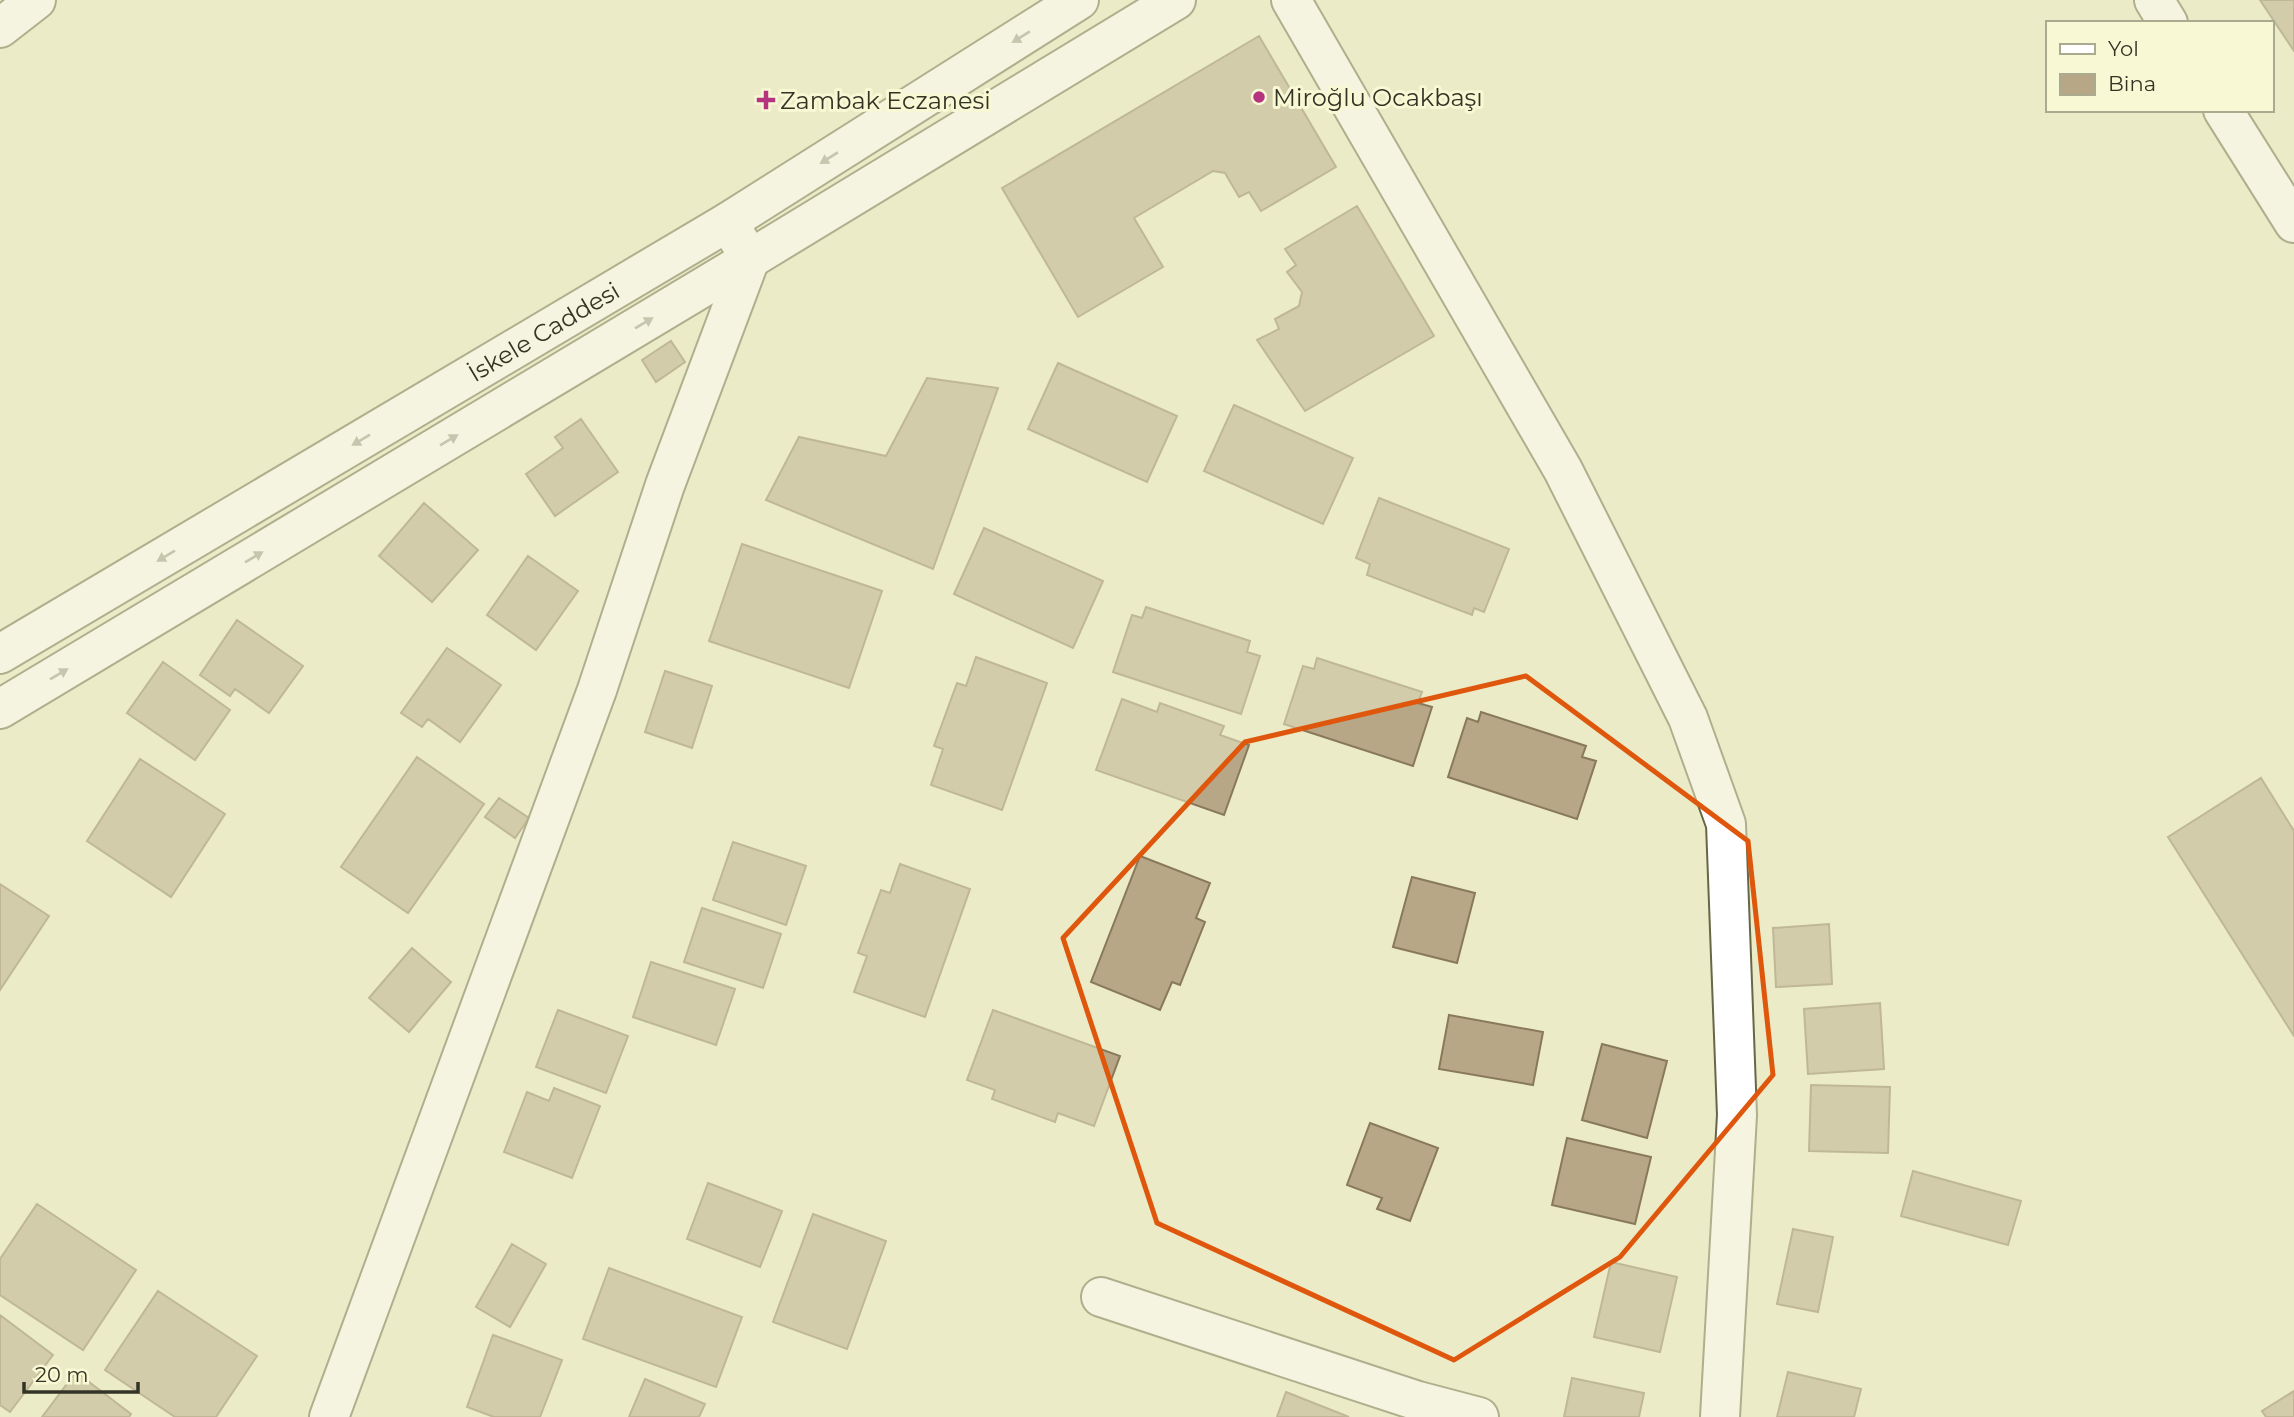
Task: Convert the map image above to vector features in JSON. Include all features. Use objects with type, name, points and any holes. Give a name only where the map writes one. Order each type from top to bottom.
[{"type":"street","points":[[0,28],[36,0]]},
{"type":"street","name":"İskele Caddesi","points":[[0,654],[728,222],[1079,0]]},
{"type":"street","points":[[0,709],[1176,0]]},
{"type":"street","points":[[1291,0],[1563,470],[1688,718],[1726,824],[1737,1115],[1720,1417]]},
{"type":"street","points":[[2154,0],[2167,21]]},
{"type":"street","points":[[2224,112],[2294,223]]},
{"type":"street","points":[[728,222],[750,259]]},
{"type":"street","points":[[329,1417],[597,690],[665,485],[750,259]]},
{"type":"street","points":[[1101,1297],[1418,1401],[1479,1417]]},
{"type":"highlighted area","points":[[1526,676],[1748,841],[1773,1075],[1620,1257],[1454,1360],[1157,1223],[1063,938],[1245,742]]},
{"type":"building","points":[[2260,0],[2294,0],[2294,51]]},
{"type":"building","points":[[1259,36],[1336,167],[1261,211],[1249,192],[1239,197],[1225,173],[1213,171],[1134,218],[1163,267],[1078,317],[1002,188]]},
{"type":"building","points":[[1357,206],[1434,336],[1305,411],[1257,340],[1279,329],[1275,319],[1299,306],[1302,292],[1287,272],[1296,265],[1285,249]]},
{"type":"building","points":[[671,341],[685,362],[656,382],[642,360]]},
{"type":"building","points":[[1058,363],[1177,416],[1147,482],[1028,429]]},
{"type":"building","points":[[927,378],[998,388],[933,569],[766,500],[799,437],[886,456]]},
{"type":"building","points":[[1234,405],[1353,458],[1323,524],[1204,471]]},
{"type":"building","points":[[581,419],[618,472],[555,516],[526,474],[563,448],[555,437]]},
{"type":"building","points":[[1379,498],[1509,549],[1484,612],[1474,608],[1472,615],[1367,575],[1370,564],[1356,558]]},
{"type":"building","points":[[424,503],[478,550],[432,602],[379,556]]},
{"type":"building","points":[[984,528],[1103,581],[1073,648],[954,594]]},
{"type":"building","points":[[742,544],[882,591],[849,688],[709,641]]},
{"type":"building","points":[[528,556],[578,591],[536,650],[487,615]]},
{"type":"building","points":[[1146,607],[1250,641],[1247,652],[1260,656],[1241,714],[1113,672],[1132,615],[1142,618]]},
{"type":"building","points":[[237,620],[303,666],[269,713],[235,689],[230,696],[200,675]]},
{"type":"building","points":[[447,648],[501,685],[460,742],[428,719],[422,727],[401,713]]},
{"type":"building","points":[[976,657],[1047,683],[1002,810],[931,785],[943,749],[934,746],[957,683],[966,686]]},
{"type":"building","points":[[1317,658],[1422,692],[1418,703],[1432,707],[1413,766],[1284,724],[1303,666],[1314,669]]},
{"type":"building","points":[[163,662],[230,710],[195,760],[127,713]]},
{"type":"building","points":[[665,671],[712,686],[692,748],[645,732]]},
{"type":"building","points":[[1122,699],[1157,712],[1160,703],[1224,726],[1220,735],[1249,745],[1224,815],[1096,770]]},
{"type":"building","points":[[1481,712],[1586,746],[1582,757],[1596,761],[1577,819],[1448,777],[1467,718],[1478,722]]},
{"type":"building","points":[[417,757],[484,804],[408,913],[341,867]]},
{"type":"building","points":[[140,759],[225,814],[171,897],[87,841]]},
{"type":"building","points":[[2261,778],[2294,831],[2294,1036],[2168,837]]},
{"type":"building","points":[[499,798],[529,818],[515,838],[485,817]]},
{"type":"building","points":[[733,842],[806,866],[786,925],[713,900]]},
{"type":"building","points":[[1140,856],[1210,883],[1196,918],[1205,922],[1180,985],[1172,982],[1160,1010],[1091,982]]},
{"type":"building","points":[[900,864],[970,889],[925,1017],[854,992],[867,956],[858,953],[881,890],[890,893]]},
{"type":"building","points":[[1412,877],[1475,893],[1457,963],[1393,947]]},
{"type":"building","points":[[0,884],[49,916],[0,990]]},
{"type":"building","points":[[702,908],[781,934],[763,988],[684,962]]},
{"type":"building","points":[[1829,924],[1832,984],[1776,987],[1773,928]]},
{"type":"building","points":[[412,948],[451,982],[409,1032],[369,998]]},
{"type":"building","points":[[651,962],[735,989],[716,1045],[633,1017]]},
{"type":"building","points":[[1880,1003],[1884,1069],[1808,1074],[1804,1009]]},
{"type":"building","points":[[558,1010],[628,1036],[606,1093],[536,1067]]},
{"type":"building","points":[[993,1010],[1120,1056],[1094,1126],[1058,1113],[1055,1122],[992,1099],[995,1090],[967,1080]]},
{"type":"building","points":[[1449,1015],[1543,1032],[1533,1085],[1439,1069]]},
{"type":"building","points":[[1602,1044],[1667,1061],[1647,1138],[1582,1120]]},
{"type":"building","points":[[1811,1085],[1890,1087],[1888,1153],[1809,1151]]},
{"type":"building","points":[[554,1088],[600,1106],[572,1178],[504,1152],[527,1092],[549,1101]]},
{"type":"building","points":[[1370,1123],[1438,1148],[1410,1221],[1377,1209],[1382,1198],[1347,1185]]},
{"type":"building","points":[[1567,1138],[1651,1157],[1635,1224],[1552,1205]]},
{"type":"building","points":[[1913,1171],[2021,1201],[2008,1245],[1901,1216]]},
{"type":"building","points":[[708,1183],[782,1211],[760,1267],[687,1239]]},
{"type":"building","points":[[37,1204],[136,1270],[83,1350],[0,1295],[0,1259]]},
{"type":"building","points":[[813,1214],[886,1241],[847,1349],[773,1322]]},
{"type":"building","points":[[1793,1229],[1833,1237],[1818,1312],[1777,1304]]},
{"type":"building","points":[[512,1244],[546,1264],[510,1327],[476,1307]]},
{"type":"building","points":[[1611,1262],[1677,1277],[1660,1352],[1594,1337]]},
{"type":"building","points":[[609,1268],[742,1317],[716,1387],[583,1339]]},
{"type":"building","points":[[158,1291],[257,1356],[216,1417],[175,1417],[105,1370]]},
{"type":"building","points":[[0,1315],[53,1355],[10,1412],[0,1405]]},
{"type":"building","points":[[493,1335],[562,1360],[540,1417],[494,1417],[467,1407]]},
{"type":"building","points":[[76,1372],[131,1414],[129,1417],[42,1417]]},
{"type":"building","points":[[1788,1372],[1861,1389],[1854,1417],[1777,1417]]},
{"type":"building","points":[[1572,1378],[1644,1393],[1639,1417],[1564,1417]]},
{"type":"building","points":[[645,1379],[705,1404],[699,1417],[629,1417]]},
{"type":"building","points":[[2294,1391],[2294,1417],[2266,1417],[2262,1411]]},
{"type":"building","points":[[1286,1392],[1349,1417],[1277,1417]]},
{"type":"place","name":"Miroğlu Ocakbaşı","points":[[1259,97]]},
{"type":"place","name":"Zambak Eczanesi","points":[[766,100]]}]
